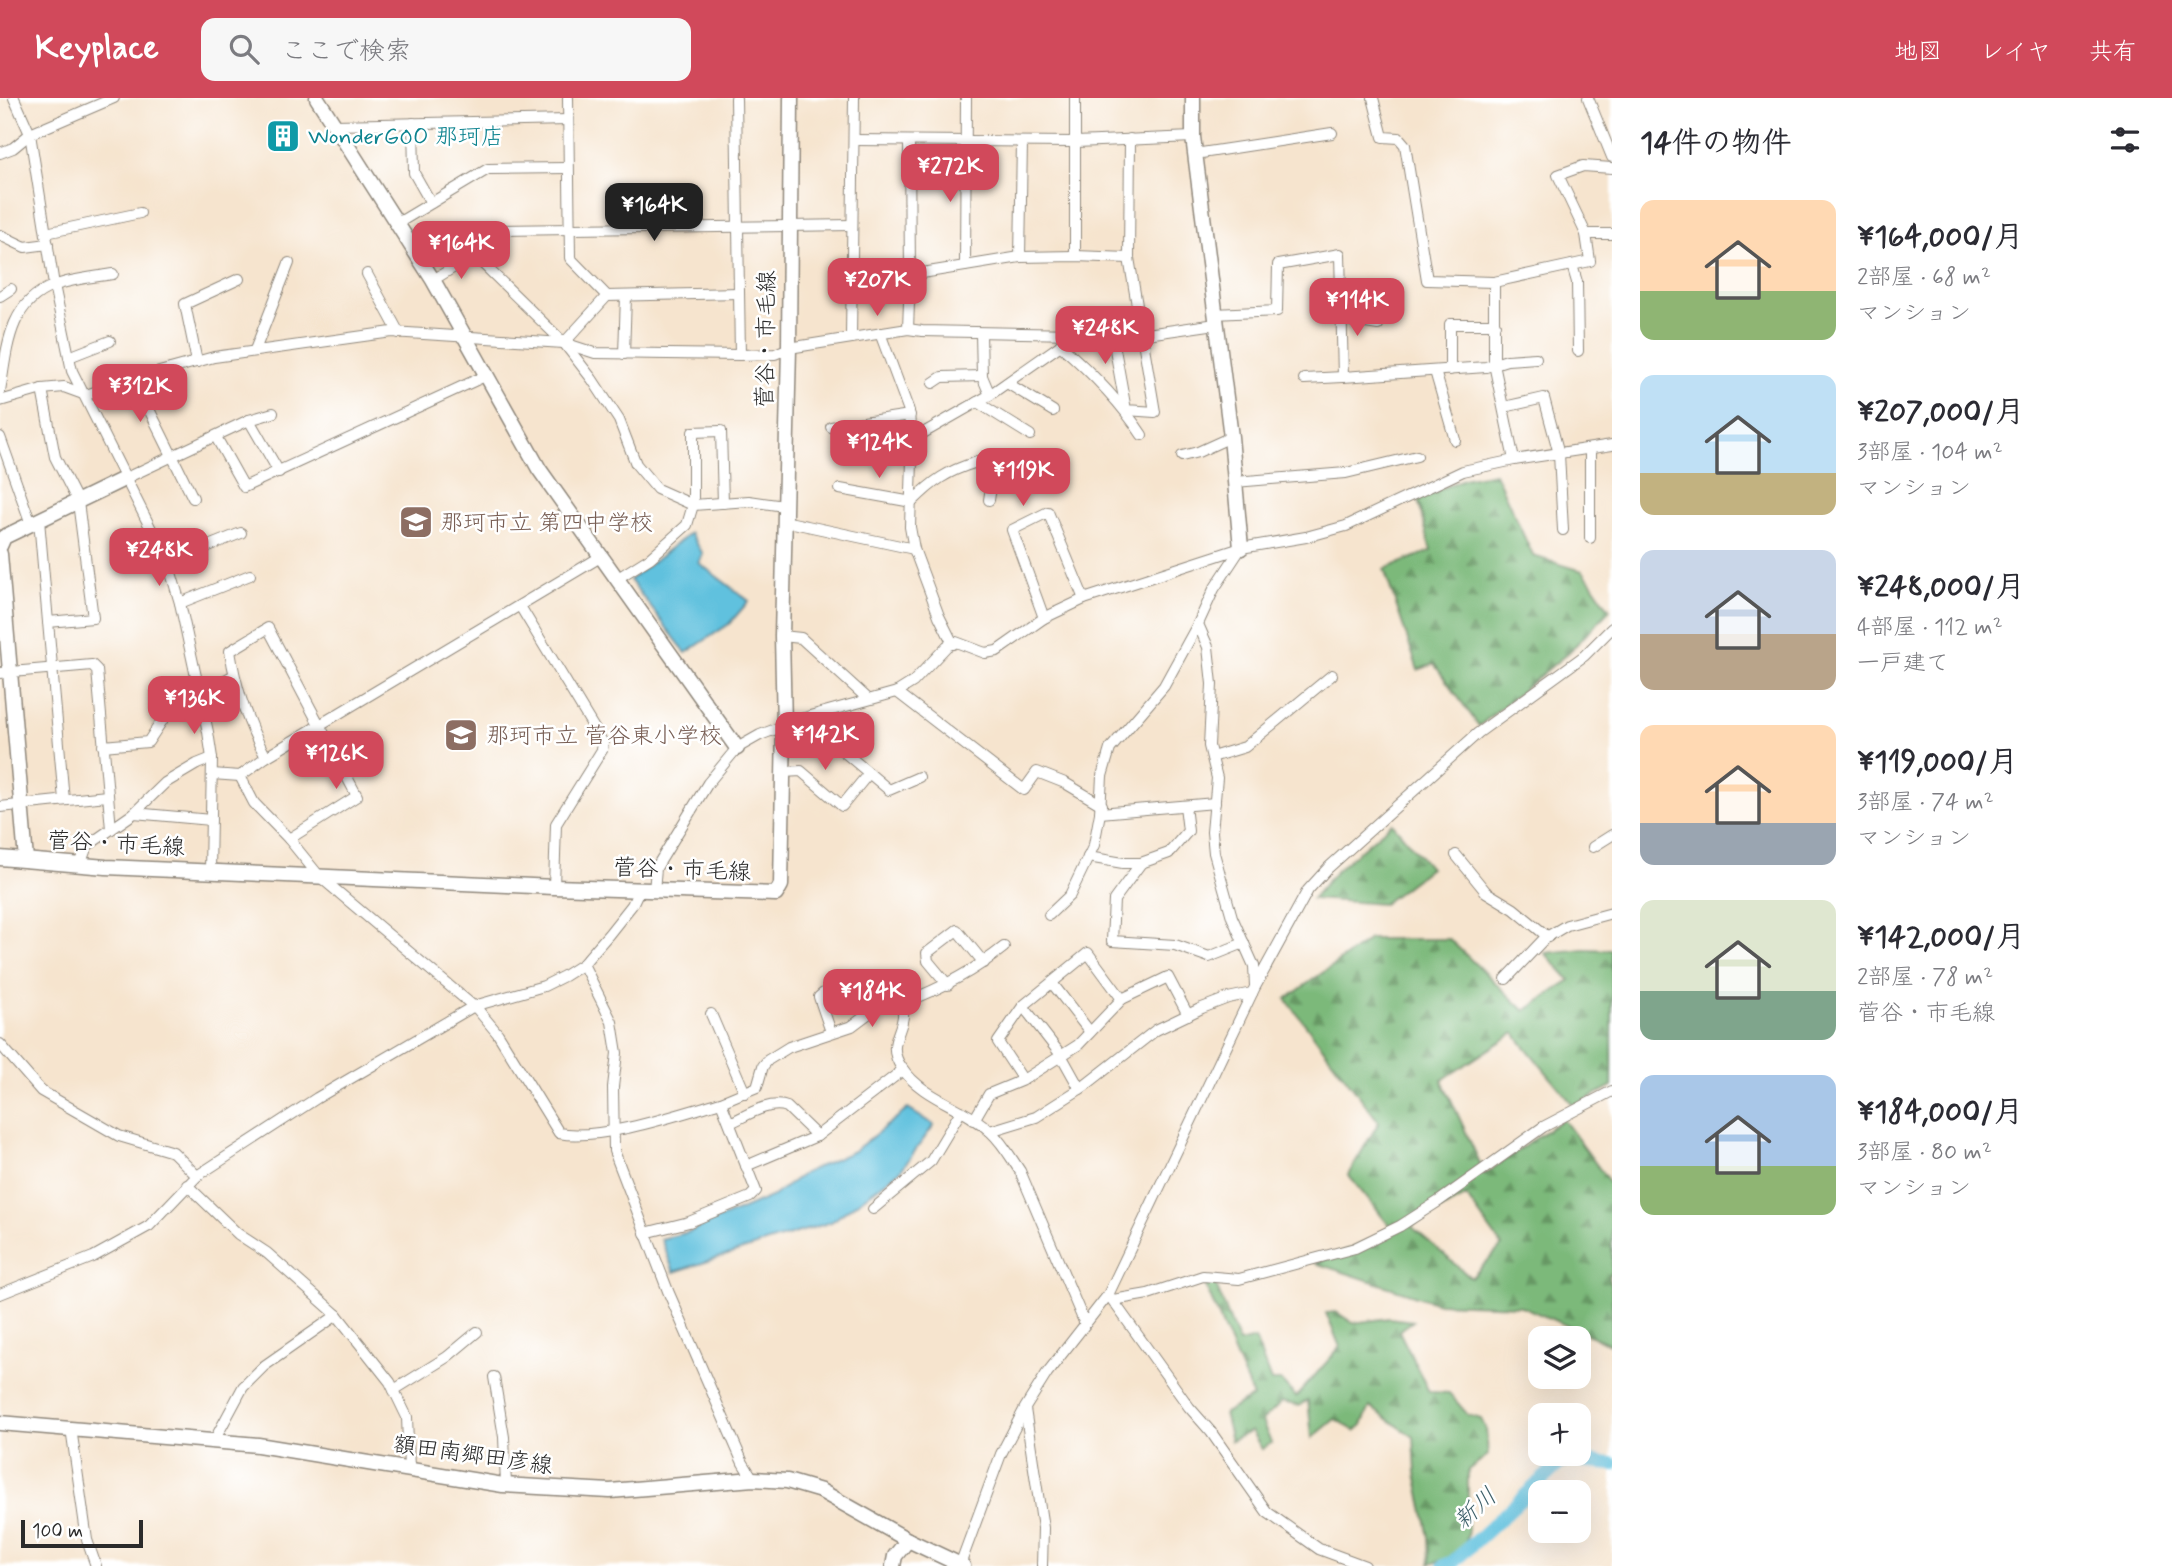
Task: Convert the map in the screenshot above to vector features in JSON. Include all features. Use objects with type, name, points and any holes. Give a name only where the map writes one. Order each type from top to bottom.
[{"type":"street","points":[[14,98],[30,134],[54,285],[72,372],[126,478],[166,564],[180,603],[212,758],[210,871]]},
{"type":"street","points":[[0,153],[13,148],[30,134],[114,98]]},
{"type":"street","points":[[317,98],[433,279],[539,469],[737,748]]},
{"type":"street","points":[[568,98],[570,258],[607,296],[739,293]]},
{"type":"street","points":[[736,98],[740,355]]},
{"type":"street","name":"菅谷・市毛線","points":[[0,858],[80,865],[554,887],[776,894],[781,885],[784,726],[782,636],[789,348],[791,98]]},
{"type":"street","points":[[851,338],[854,98]]},
{"type":"street","points":[[965,266],[966,98]]},
{"type":"street","points":[[1075,98],[1075,256]]},
{"type":"street","points":[[1049,915],[1070,895],[1094,845],[1101,809],[1102,776],[1110,749],[1164,686],[1214,589],[1241,548],[1231,437],[1193,137],[1193,98]]},
{"type":"street","points":[[1373,98],[1383,137],[1399,138],[1405,145],[1427,280],[1494,282],[1590,261],[1586,234],[1558,175],[1583,166],[1612,168]]},
{"type":"street","points":[[1588,98],[1612,157]]},
{"type":"street","points":[[335,125],[568,120]]},
{"type":"street","points":[[413,123],[414,173],[431,203]]},
{"type":"street","points":[[1195,154],[1332,133]]},
{"type":"street","points":[[854,140],[1076,142],[1193,137]]},
{"type":"street","points":[[1126,410],[1154,412],[1129,258],[1130,139]]},
{"type":"street","points":[[908,329],[909,141]]},
{"type":"street","points":[[1020,257],[1022,142]]},
{"type":"street","points":[[398,223],[488,169],[568,168]]},
{"type":"street","points":[[0,235],[25,247],[47,238],[140,213]]},
{"type":"street","points":[[433,279],[474,256],[500,230],[852,225]]},
{"type":"street","points":[[1586,234],[1612,234]]},
{"type":"street","points":[[0,401],[42,389],[64,387],[86,395],[197,362],[256,350],[399,333],[564,343],[595,353],[740,355],[775,354],[789,348],[908,329],[1075,334],[1111,327],[1140,335],[1215,319],[1277,312],[1278,265],[1340,254],[1343,377]]},
{"type":"street","points":[[474,256],[564,343],[619,420],[636,464],[657,489],[693,506],[749,501],[914,549]]},
{"type":"street","points":[[910,275],[1020,257],[1129,258]]},
{"type":"street","points":[[256,350],[289,264]]},
{"type":"street","points":[[1572,265],[1577,282],[1578,351]]},
{"type":"street","points":[[0,392],[4,344],[28,299],[54,285],[113,274]]},
{"type":"street","points":[[367,274],[399,333]]},
{"type":"street","points":[[197,362],[185,304],[239,279]]},
{"type":"street","points":[[1494,282],[1494,364],[1514,460]]},
{"type":"street","points":[[0,296],[11,289]]},
{"type":"street","points":[[564,343],[607,296]]},
{"type":"street","points":[[624,354],[626,296]]},
{"type":"street","points":[[1342,319],[1378,326]]},
{"type":"street","points":[[1450,370],[1450,324],[1495,324]]},
{"type":"street","points":[[1111,327],[1126,410]]},
{"type":"street","points":[[880,333],[909,415],[912,502],[910,527],[914,549],[939,616],[953,644]]},
{"type":"street","points":[[981,333],[982,376],[990,395]]},
{"type":"street","points":[[911,440],[990,395],[1075,334]]},
{"type":"street","points":[[69,357],[110,341]]},
{"type":"street","points":[[1060,345],[1126,410],[1142,435]]},
{"type":"street","points":[[1304,379],[1450,370],[1536,358]]},
{"type":"street","points":[[171,369],[180,397]]},
{"type":"street","points":[[1435,371],[1455,440]]},
{"type":"street","points":[[216,437],[244,488],[485,376]]},
{"type":"street","points":[[933,383],[942,377],[982,376]]},
{"type":"street","points":[[134,379],[193,498]]},
{"type":"street","points":[[1007,383],[1053,411]]},
{"type":"street","points":[[42,389],[55,457],[78,502],[93,618],[48,622]]},
{"type":"street","points":[[1504,407],[1544,398],[1559,454],[1563,530]]},
{"type":"street","points":[[977,402],[1030,435]]},
{"type":"street","points":[[0,546],[4,537],[249,420],[273,413]]},
{"type":"street","points":[[831,427],[909,415]]},
{"type":"street","points":[[249,420],[279,472]]},
{"type":"street","points":[[618,578],[650,558],[687,525],[693,506],[693,432],[721,431],[723,503]]},
{"type":"street","points":[[0,437],[35,522],[48,622],[64,800]]},
{"type":"street","points":[[1182,456],[1199,453],[1231,437]]},
{"type":"street","points":[[0,1294],[93,1257],[149,1226],[197,1176],[317,1098],[474,1006],[544,986],[583,964],[647,890],[656,867],[708,783],[737,748],[760,735],[804,718],[897,692],[913,682],[947,646],[957,642],[985,653],[998,651],[1044,618],[1084,600],[1241,548],[1306,537],[1346,526],[1463,471],[1612,445]]},
{"type":"street","points":[[1590,449],[1590,538]]},
{"type":"street","points":[[1235,482],[1346,473],[1417,456]]},
{"type":"street","points":[[912,502],[935,479],[959,467],[977,462],[992,481],[989,500]]},
{"type":"street","points":[[840,489],[912,502]]},
{"type":"street","points":[[1044,618],[1012,530],[1048,512],[1084,600]]},
{"type":"street","points":[[166,564],[241,533]]},
{"type":"street","points":[[0,554],[5,673],[22,804],[26,860]]},
{"type":"street","points":[[212,774],[240,776],[266,757],[602,556]]},
{"type":"street","points":[[180,603],[250,575]]},
{"type":"street","points":[[520,606],[603,743],[602,750],[556,824],[554,887]]},
{"type":"street","points":[[1198,624],[1208,647],[1212,684],[1209,746],[1217,778],[1212,832],[1214,853],[1233,916],[1254,966],[1254,990]]},
{"type":"street","points":[[266,757],[250,727],[234,675],[230,650],[268,628],[357,796],[289,839]]},
{"type":"street","points":[[962,1565],[1001,1454],[1047,1373],[1085,1324],[1111,1297],[1164,1175],[1186,1135],[1254,990],[1308,890],[1328,868],[1478,733],[1584,656],[1612,628]]},
{"type":"street","points":[[782,636],[801,638],[868,699]]},
{"type":"street","points":[[5,673],[92,665],[97,670],[111,829]]},
{"type":"street","points":[[200,695],[234,675]]},
{"type":"street","points":[[1212,757],[1245,747],[1332,675]]},
{"type":"street","points":[[103,746],[148,742],[183,689],[197,684]]},
{"type":"street","points":[[897,692],[1024,790],[1037,772],[1065,783],[1101,809],[1214,803]]},
{"type":"street","points":[[804,718],[889,790],[919,778]]},
{"type":"street","points":[[80,865],[87,846],[134,813],[165,783],[212,758]]},
{"type":"street","points":[[783,772],[801,771],[842,806],[869,773]]},
{"type":"street","points":[[240,776],[254,803],[289,839],[319,876],[474,1006],[498,1034],[559,1133],[574,1136],[664,1119],[744,1093],[757,1087],[762,1066],[789,1046],[852,1026],[896,992],[903,1003],[905,1016],[894,1047],[895,1058],[915,1084],[975,1120],[990,1131],[1006,1150],[1020,1171],[1085,1324]]},
{"type":"street","points":[[0,807],[107,796]]},
{"type":"street","points":[[1088,857],[1122,863],[1141,863],[1169,853],[1188,831],[1185,806]]},
{"type":"street","points":[[134,813],[211,820]]},
{"type":"street","points":[[1593,847],[1612,835]]},
{"type":"street","points":[[1456,855],[1486,892],[1514,909],[1548,936]]},
{"type":"street","points":[[1141,863],[1114,900],[1112,942],[1175,945],[1209,957],[1244,943]]},
{"type":"street","points":[[1506,979],[1548,936],[1567,925],[1612,913]]},
{"type":"street","points":[[948,985],[928,961],[927,953],[957,930],[984,963]]},
{"type":"street","points":[[903,1003],[948,985],[1004,947]]},
{"type":"street","points":[[1023,1080],[998,1041],[1023,1006],[1052,982],[1088,953],[1122,999]]},
{"type":"street","points":[[583,964],[612,1022],[617,1054],[612,1130],[614,1152],[645,1233],[743,1462],[753,1479]]},
{"type":"street","points":[[975,1120],[989,1094],[1023,1080],[1077,1045],[1122,999],[1168,977],[1188,1015]]},
{"type":"street","points":[[831,1032],[819,997],[823,992],[853,981],[860,983],[871,1010]]},
{"type":"street","points":[[1052,982],[1090,1032]]},
{"type":"street","points":[[990,1131],[1037,1117],[1080,1089],[1156,1030],[1228,998],[1254,990]]},
{"type":"street","points":[[1023,1006],[1061,1055],[1080,1089]]},
{"type":"street","points":[[711,1014],[744,1093]]},
{"type":"street","points":[[0,1044],[41,1091],[119,1136],[173,1152],[197,1176]]},
{"type":"street","points":[[746,1166],[817,1136],[903,1070]]},
{"type":"street","points":[[1111,1297],[1148,1294],[1203,1276],[1239,1279],[1355,1248],[1400,1226],[1439,1201],[1543,1127],[1612,1091]]},
{"type":"street","points":[[645,1233],[689,1222],[756,1191],[721,1102]]},
{"type":"street","points":[[730,1123],[771,1105],[780,1104],[787,1107],[817,1136]]},
{"type":"street","points":[[873,1209],[931,1161],[961,1111]]},
{"type":"street","points":[[187,1185],[238,1234],[267,1253],[337,1315],[394,1390],[407,1416],[409,1469]]},
{"type":"street","points":[[1111,1297],[1267,1512],[1319,1549],[1365,1566]]},
{"type":"street","points":[[214,1441],[243,1387],[264,1366],[337,1315]]},
{"type":"street","points":[[394,1390],[447,1357],[477,1332]]},
{"type":"street","points":[[494,1377],[504,1437],[506,1485]]},
{"type":"street","points":[[1025,1408],[1043,1528],[1042,1566]]},
{"type":"street","name":"額田南郷田彦線","points":[[0,1423],[214,1441],[506,1485],[610,1491],[753,1479],[787,1481],[821,1491],[908,1541],[962,1565]]},
{"type":"street","points":[[71,1428],[87,1540],[96,1566]]},
{"type":"street","points":[[893,1566],[895,1556],[908,1541]]},
{"type":"green space","points":[[1495,473],[1533,556],[1583,571],[1610,610],[1569,652],[1479,726],[1434,664],[1418,670],[1384,569],[1431,551],[1418,499],[1463,479]]},
{"type":"green space","points":[[1392,823],[1430,868],[1383,904],[1312,899],[1336,871]]},
{"type":"green space","points":[[1370,939],[1449,939],[1525,1011],[1570,980],[1545,953],[1584,949],[1612,950],[1612,1086],[1574,1106],[1514,1033],[1442,1080],[1485,1174],[1563,1119],[1610,1183],[1612,1182],[1612,1273],[1608,1275],[1612,1291],[1612,1345],[1591,1336],[1591,1326],[1568,1326],[1521,1306],[1438,1303],[1315,1263],[1394,1231],[1348,1175],[1379,1122],[1286,999]],"holes":[[[1466,1196],[1502,1246],[1471,1278],[1411,1226]]]},
{"type":"green space","points":[[1204,1282],[1215,1283],[1239,1343],[1255,1339],[1271,1381],[1281,1381],[1296,1397],[1340,1347],[1326,1313],[1336,1312],[1353,1323],[1389,1318],[1413,1321],[1399,1331],[1429,1392],[1449,1393],[1468,1415],[1481,1419],[1486,1429],[1488,1455],[1468,1470],[1468,1530],[1465,1546],[1450,1558],[1430,1564],[1429,1537],[1416,1473],[1414,1437],[1370,1407],[1362,1425],[1355,1431],[1335,1419],[1312,1438],[1308,1400],[1299,1406],[1282,1402],[1262,1421],[1271,1443],[1262,1449],[1251,1431],[1231,1441],[1224,1413],[1253,1397]]},
{"type":"water","points":[[690,533],[703,554],[699,563],[749,601],[729,624],[686,653],[630,580]]},
{"type":"water","points":[[908,1109],[934,1125],[901,1170],[831,1222],[674,1272],[661,1239],[689,1232],[773,1196],[804,1173],[854,1151]]},
{"type":"waterway","name":"新川","points":[[1444,1566],[1453,1562],[1559,1464],[1568,1460],[1612,1464]]},
{"type":"place","name":"WonderGOO 那珂店","points":[[283,136]]},
{"type":"place","name":"那珂市立 第四中学校","points":[[416,522]]},
{"type":"place","name":"那珂市立 菅谷東小学校","points":[[461,735]]}]
